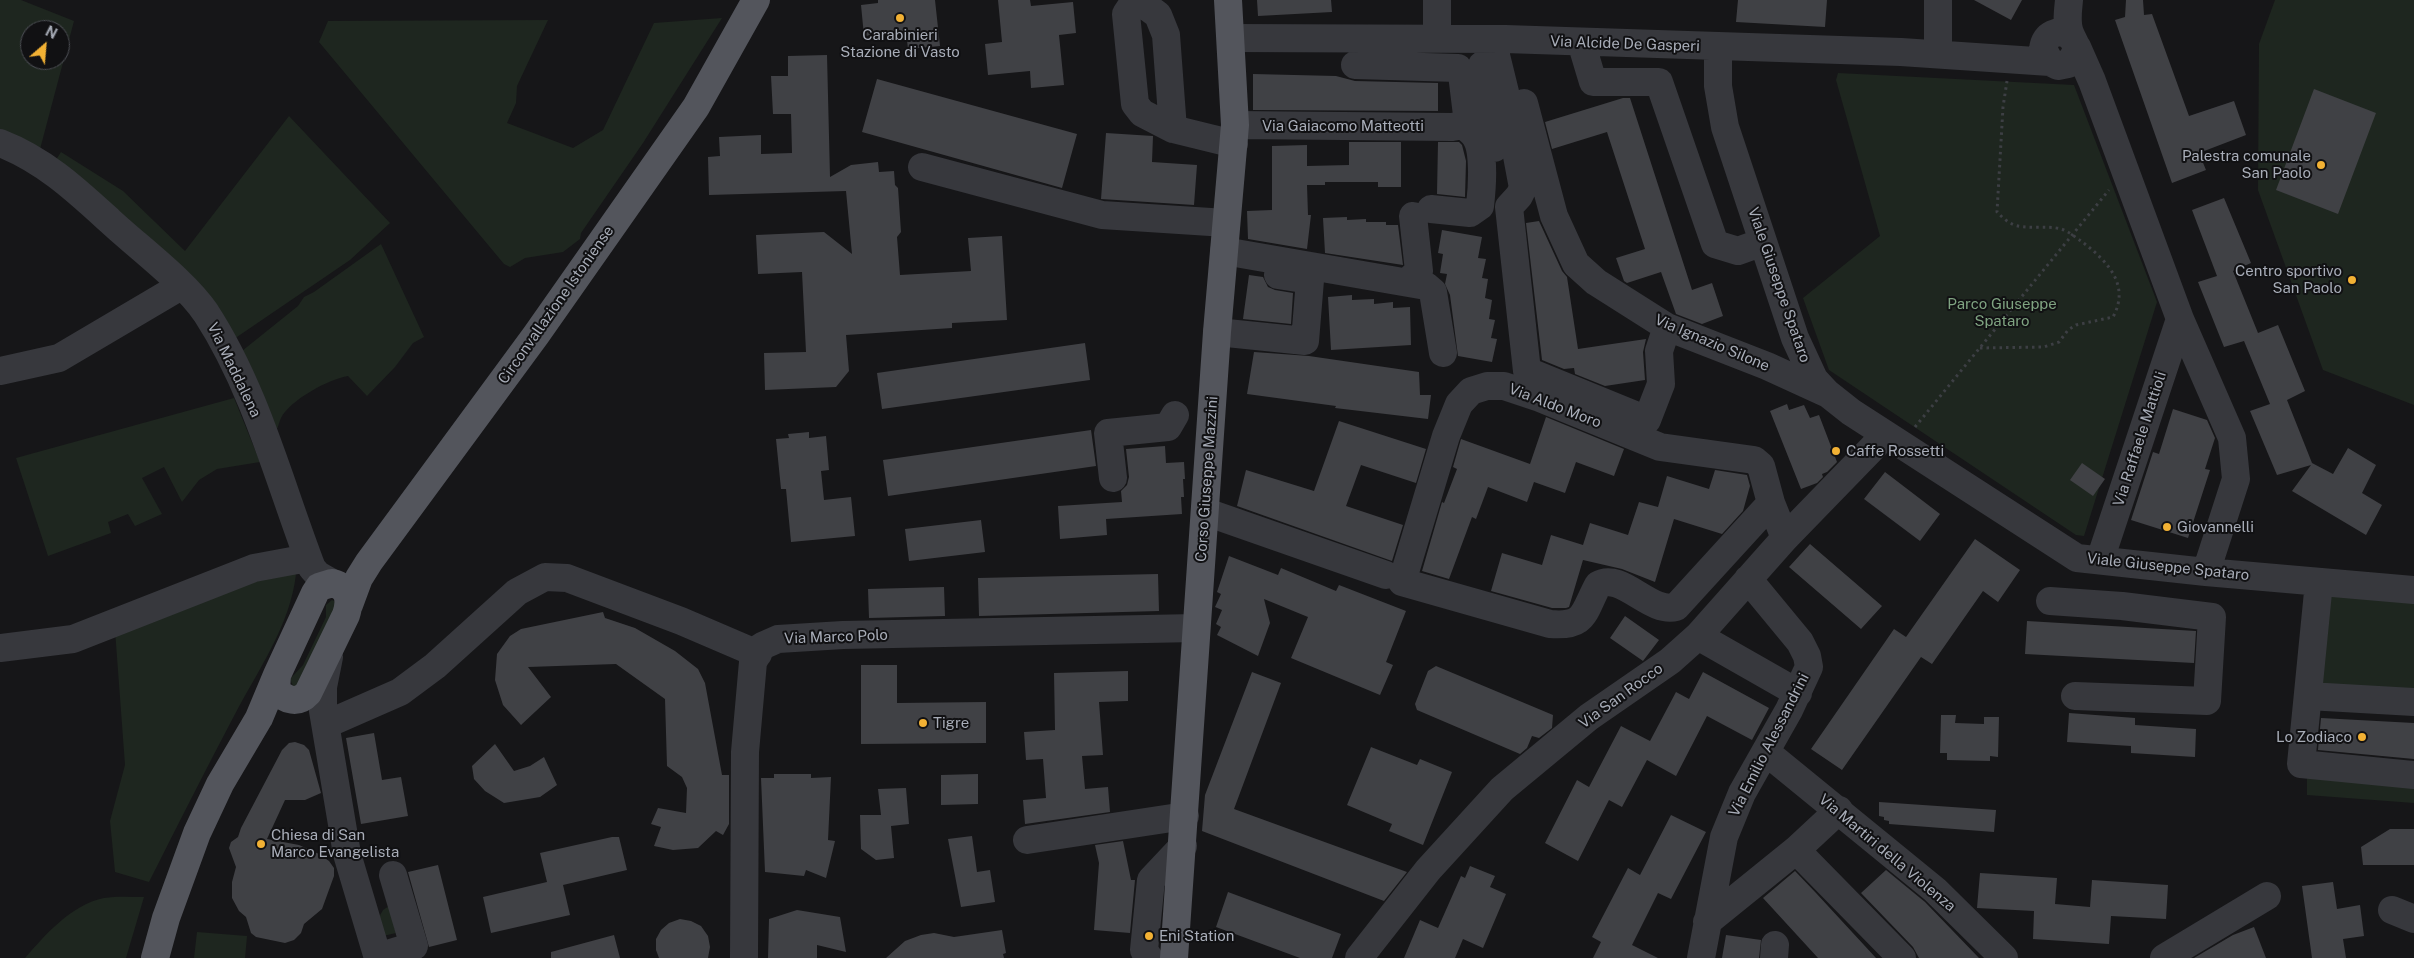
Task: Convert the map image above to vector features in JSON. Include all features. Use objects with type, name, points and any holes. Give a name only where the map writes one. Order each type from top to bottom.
[{"type":"main road","name":"Circonvallazione Istoniense","points":[[277,675],[310,602],[319,587],[328,580],[353,575],[368,562],[536,335],[696,107],[756,0]]},
{"type":"main road","name":"Corso Giuseppe Mazzini","points":[[1174,958],[1217,332],[1234,135],[1232,38],[1228,0]]},
{"type":"main road","points":[[310,708],[308,693],[331,648],[328,580]]},
{"type":"main road","points":[[277,675],[276,690],[310,708]]},
{"type":"main road","points":[[155,958],[166,918],[197,834],[220,784],[259,718],[277,675]]},
{"type":"main road","points":[[259,718],[277,702],[310,708]]},
{"type":"street","points":[[1437,0],[1437,38]]},
{"type":"street","points":[[1938,0],[1938,54]]},
{"type":"street","points":[[2060,48],[2069,0]]},
{"type":"street","name":"Via Alcide De Gasperi","points":[[1232,38],[1492,39],[1938,54],[2013,70]]},
{"type":"street","points":[[1492,39],[1494,148]]},
{"type":"street","points":[[1492,39],[1505,92],[1522,188],[1519,196],[1509,207],[1527,371],[1647,420],[1661,384],[1659,351],[1667,327]]},
{"type":"street","name":"Via Ignazio Silone","points":[[1492,39],[1554,216],[1576,264],[1596,282],[1667,327],[1766,366],[1827,393]]},
{"type":"street","points":[[1581,42],[1593,82],[1659,82],[1715,244],[1738,251],[1763,242]]},
{"type":"street","name":"Viale Giuseppe Spataro","points":[[1718,48],[1718,86],[1725,127],[1795,338],[1814,379],[1827,393],[1892,440],[2077,558],[2206,572],[2414,590]]},
{"type":"street","points":[[2013,70],[2030,56],[2060,48]]},
{"type":"street","points":[[2060,48],[2092,81],[2180,318],[2232,438],[2236,479],[2206,572]]},
{"type":"street","points":[[1355,65],[1458,68],[1462,74],[1467,115],[1457,126],[1475,136],[1480,149],[1483,188],[1480,206],[1470,213],[1422,212],[1419,271],[1408,282]]},
{"type":"street","name":"Via Gaiacomo Matteotti","points":[[1173,128],[1234,135],[1457,126]]},
{"type":"street","name":"Via Maddalena","points":[[0,143],[57,173],[181,286],[205,312],[232,360],[260,421],[328,580]]},
{"type":"street","points":[[922,167],[1102,215],[1226,223]]},
{"type":"street","points":[[1223,258],[1408,282],[1426,286],[1433,292],[1443,353]]},
{"type":"street","points":[[1217,332],[1305,341],[1310,290],[1310,280],[1223,258]]},
{"type":"street","points":[[0,371],[59,358],[181,286]]},
{"type":"street","name":"Via Raffaele Mattioli","points":[[2100,560],[2180,318]]},
{"type":"street","name":"Via Aldo Moro","points":[[1394,579],[1459,404],[1471,391],[1487,386],[1504,386],[1540,398],[1660,447],[1754,460],[1761,466],[1771,503],[1785,538]]},
{"type":"street","points":[[1113,420],[1175,415],[1212,417]]},
{"type":"street","points":[[1113,478],[1108,433],[1168,427],[1175,415]]},
{"type":"street","name":"Via San Rocco","points":[[1359,958],[1428,870],[1502,789],[1589,717],[1670,661],[1698,636],[1785,538],[1892,440]]},
{"type":"street","points":[[1206,512],[1394,579],[1550,624],[1568,625],[1579,620],[1598,585],[1603,582],[1617,583],[1669,609],[1676,607],[1771,503]]},
{"type":"street","points":[[2122,606],[2126,564]]},
{"type":"street","points":[[0,648],[72,639],[254,568],[328,580]]},
{"type":"street","points":[[393,875],[414,946],[378,957],[347,854],[310,708],[400,692],[434,666],[517,592],[545,577],[567,578],[681,621],[758,654],[753,662],[750,681],[744,752],[744,958]]},
{"type":"street","name":"Via Emilio Alessandrini","points":[[1701,958],[1724,837],[1742,793],[1798,693],[1809,667],[1807,656],[1800,642],[1748,580]]},
{"type":"street","points":[[2318,582],[2301,764],[2414,775]]},
{"type":"street","points":[[2050,601],[2122,606],[2212,617],[2207,701],[2075,696]]},
{"type":"street","name":"Via Marco Polo","points":[[758,654],[762,646],[778,638],[1196,628]]},
{"type":"street","points":[[1698,636],[1798,693]]},
{"type":"street","points":[[2308,696],[2414,702]]},
{"type":"street","name":"Via Martiri della Violenza","points":[[1766,752],[1934,890],[2004,958]]},
{"type":"street","points":[[1707,922],[1796,850],[1838,810]]},
{"type":"street","points":[[1027,840],[1185,816]]},
{"type":"street","points":[[1149,958],[1144,950],[1151,880],[1183,846]]},
{"type":"street","points":[[1796,850],[1902,958]]},
{"type":"street","points":[[2164,958],[2267,896]]},
{"type":"path","points":[[1980,348],[2044,347],[2059,342],[2068,330],[2076,325],[2113,317],[2118,308],[2120,295],[2115,275],[2107,262],[2072,235],[2062,229],[2012,224],[1997,212],[2003,107],[2013,70]]},
{"type":"path","points":[[1892,440],[1980,348],[2113,185]]},
{"type":"green space","points":[[0,0],[21,0],[74,21],[70,36],[70,20],[20,20],[20,70],[61,70],[39,153],[0,134]]},
{"type":"green space","name":"Centro sportivo San Paolo","points":[[2275,0],[2414,0],[2414,405],[2323,370],[2258,190],[2259,44]]},
{"type":"green space","points":[[722,18],[643,143],[581,233],[580,239],[563,252],[525,258],[510,267],[504,264],[319,42],[328,21],[548,20],[517,86],[516,103],[507,123],[573,148],[603,130],[654,23]]},
{"type":"green space","name":"Parco Giuseppe Spataro","points":[[1838,73],[2074,85],[2157,302],[2084,536],[2076,535],[1829,370],[1803,298],[1880,236],[1836,80]]},
{"type":"green space","points":[[289,116],[390,223],[350,260],[234,339],[54,163],[61,152],[123,191],[185,251]]},
{"type":"green space","points":[[381,244],[424,337],[413,343],[395,367],[367,396],[348,376],[331,381],[311,391],[293,404],[281,418],[277,430],[272,436],[237,355],[298,306],[304,297],[314,292]]},
{"type":"green space","points":[[234,398],[260,462],[217,469],[199,480],[182,502],[164,467],[142,478],[162,514],[135,526],[128,514],[108,522],[111,533],[48,556],[16,458]]},
{"type":"green space","points":[[283,569],[296,574],[293,593],[280,630],[263,665],[212,757],[149,882],[115,872],[110,821],[125,765],[115,630]]},
{"type":"green space","points":[[2329,592],[2414,600],[2414,690],[2320,684]]},
{"type":"green space","points":[[332,600],[338,603],[306,666],[304,682],[298,687],[293,686],[290,679],[303,665],[326,617],[326,605]]},
{"type":"green space","points":[[2307,773],[2414,779],[2414,803],[2307,795]]},
{"type":"green space","points":[[144,897],[126,958],[25,958],[60,922],[81,907],[104,898]]},
{"type":"green space","points":[[389,906],[396,933],[383,936],[378,919],[383,910]]},
{"type":"green space","points":[[197,932],[247,936],[245,958],[194,958]]},
{"type":"building","name":"Carabinieri Stazione di Vasto","points":[[878,0],[935,0],[940,46],[908,49],[906,32],[864,36],[861,5],[878,3]]},
{"type":"building","points":[[998,0],[1030,0],[1031,6],[1073,2],[1076,33],[1059,35],[1064,85],[1031,88],[1030,71],[988,75],[985,44],[1002,42]]},
{"type":"building","points":[[1257,0],[1331,0],[1332,12],[1258,16]]},
{"type":"building","points":[[1738,0],[1827,0],[1825,27],[1736,22]]},
{"type":"building","points":[[1974,0],[2022,0],[2011,20]]},
{"type":"building","points":[[2126,0],[2143,0],[2144,15],[2152,14],[2189,116],[2234,101],[2246,135],[2199,153],[2206,170],[2172,183],[2115,20],[2125,17]]},
{"type":"building","points":[[827,55],[830,177],[851,165],[878,162],[879,172],[894,171],[895,185],[898,188],[901,232],[897,237],[900,275],[971,271],[968,238],[1002,236],[1007,320],[952,323],[952,328],[846,335],[849,371],[836,387],[765,390],[764,353],[806,352],[802,272],[758,274],[756,235],[824,232],[852,254],[846,191],[709,195],[708,157],[720,156],[719,137],[761,135],[761,154],[792,153],[791,114],[773,114],[771,76],[788,76],[788,56]]},
{"type":"building","points":[[1253,74],[1336,76],[1355,81],[1438,83],[1438,111],[1253,110]]},
{"type":"building","points":[[877,79],[1077,134],[1062,188],[862,132]]},
{"type":"building","name":"Palestra comunale San Paolo","points":[[2314,89],[2376,113],[2338,214],[2276,190]]},
{"type":"building","points":[[1623,98],[1630,98],[1692,290],[1712,283],[1723,316],[1702,324],[1676,314],[1661,272],[1627,283],[1624,281],[1616,258],[1645,249],[1607,132],[1552,149],[1545,122]]},
{"type":"building","points":[[1106,133],[1153,136],[1152,162],[1197,165],[1194,205],[1101,199]]},
{"type":"building","points":[[1349,142],[1401,142],[1401,187],[1378,187],[1378,182],[1325,182],[1325,185],[1307,185],[1308,215],[1311,215],[1307,249],[1248,239],[1247,211],[1272,210],[1272,146],[1307,145],[1307,166],[1349,165]]},
{"type":"building","points":[[1438,142],[1459,142],[1462,145],[1466,161],[1465,197],[1437,194]]},
{"type":"building","points":[[2224,198],[2251,263],[2233,271],[2258,333],[2278,325],[2305,391],[2287,400],[2312,463],[2333,474],[2348,448],[2376,465],[2362,493],[2382,505],[2366,535],[2292,491],[2311,465],[2277,475],[2250,411],[2270,404],[2244,341],[2224,347],[2198,282],[2217,276],[2192,210]]},
{"type":"building","points":[[1347,217],[1347,220],[1366,219],[1366,222],[1386,222],[1386,225],[1398,225],[1403,265],[1325,253],[1323,218]]},
{"type":"building","points":[[1539,221],[1562,271],[1567,277],[1578,349],[1646,339],[1643,352],[1645,380],[1605,386],[1575,374],[1574,368],[1564,369],[1542,360],[1526,223]]},
{"type":"building","points":[[1442,230],[1482,237],[1478,258],[1486,259],[1482,278],[1488,279],[1485,298],[1492,300],[1489,319],[1495,320],[1491,338],[1497,339],[1492,362],[1458,356],[1450,295],[1445,284],[1447,274],[1440,273],[1443,254],[1438,253]]},
{"type":"building","points":[[1249,275],[1263,277],[1268,287],[1275,290],[1293,293],[1291,324],[1243,319]]},
{"type":"building","points":[[1352,295],[1352,300],[1374,299],[1374,304],[1393,302],[1393,308],[1410,307],[1411,345],[1331,350],[1328,297]]},
{"type":"building","points":[[1085,343],[1090,380],[882,409],[877,373]]},
{"type":"building","points":[[1254,352],[1309,356],[1419,372],[1420,395],[1431,395],[1428,419],[1335,408],[1336,406],[1247,394]]},
{"type":"building","points":[[1787,404],[1789,410],[1804,405],[1810,418],[1819,415],[1837,462],[1827,472],[1822,474],[1823,477],[1817,483],[1801,489],[1770,411]]},
{"type":"building","points":[[2173,409],[2207,420],[2215,438],[2205,469],[2210,470],[2188,538],[2131,520],[2153,452],[2159,454]]},
{"type":"building","points":[[1546,417],[1624,449],[1614,476],[1576,462],[1565,493],[1534,482],[1527,502],[1488,487],[1476,519],[1472,517],[1449,579],[1422,571],[1442,502],[1444,503],[1457,469],[1453,467],[1461,439],[1530,464]]},
{"type":"building","points":[[1339,421],[1426,449],[1416,483],[1361,465],[1346,506],[1403,525],[1392,561],[1237,506],[1246,470],[1314,491]]},
{"type":"building","points":[[1091,430],[1096,466],[888,496],[883,460]]},
{"type":"building","points":[[809,432],[809,438],[826,436],[829,470],[821,471],[824,500],[851,497],[855,536],[791,542],[786,489],[781,489],[776,439],[789,438],[788,434]]},
{"type":"building","points":[[1165,446],[1166,463],[1184,462],[1184,497],[1181,497],[1182,514],[1106,519],[1107,535],[1060,539],[1058,506],[1122,502],[1121,491],[1127,485],[1129,477],[1126,449]]},
{"type":"building","points":[[2082,463],[2105,479],[2093,496],[2070,480]]},
{"type":"building","points":[[1715,470],[1747,475],[1750,486],[1743,511],[1722,534],[1674,519],[1655,582],[1622,569],[1583,560],[1569,607],[1552,608],[1491,591],[1502,553],[1542,565],[1551,535],[1583,545],[1590,523],[1628,535],[1639,502],[1658,507],[1667,476],[1709,489]]},
{"type":"building","points":[[1885,472],[1940,514],[1920,541],[1864,499]]},
{"type":"building","points":[[981,520],[985,552],[909,561],[905,529]]},
{"type":"building","points":[[1975,539],[2020,570],[1998,602],[1983,591],[1932,664],[1921,657],[1842,770],[1811,749],[1894,629],[1906,637]]},
{"type":"building","points":[[1810,544],[1882,606],[1861,629],[1789,567]]},
{"type":"building","points":[[1229,556],[1278,575],[1281,568],[1336,591],[1339,585],[1406,611],[1386,662],[1393,665],[1380,695],[1291,658],[1308,617],[1264,599],[1270,623],[1258,656],[1217,635],[1221,627],[1216,624],[1222,610],[1215,607],[1221,594],[1217,592]]},
{"type":"building","points":[[1158,574],[1159,611],[979,616],[978,578]]},
{"type":"building","points":[[944,587],[945,616],[869,618],[868,589]]},
{"type":"building","points":[[603,612],[605,618],[635,628],[675,651],[698,669],[705,683],[722,775],[729,775],[729,824],[723,835],[716,831],[698,848],[673,850],[654,846],[661,827],[651,824],[658,808],[686,813],[687,788],[682,777],[667,766],[665,699],[616,664],[528,667],[551,697],[521,725],[503,705],[495,680],[497,654],[510,636],[521,629]]},
{"type":"building","points":[[1625,616],[1659,640],[1643,661],[1610,638]]},
{"type":"building","points":[[2027,621],[2196,631],[2194,663],[2025,654]]},
{"type":"building","name":"Tigre","points":[[861,665],[897,665],[897,703],[986,702],[986,743],[861,744]]},
{"type":"building","points":[[1436,666],[1553,715],[1552,728],[1539,738],[1532,736],[1527,748],[1520,754],[1417,710],[1415,704],[1428,671]]},
{"type":"building","points":[[1128,671],[1128,701],[1099,702],[1103,755],[1082,756],[1085,789],[1108,787],[1110,812],[1025,824],[1023,800],[1046,798],[1043,759],[1026,760],[1024,732],[1055,730],[1054,673]]},
{"type":"building","points":[[1252,672],[1281,683],[1234,809],[1407,872],[1384,901],[1202,831],[1205,795]]},
{"type":"building","points":[[1703,672],[1769,708],[1752,740],[1707,716],[1676,776],[1647,760],[1622,807],[1609,800],[1578,861],[1545,843],[1577,780],[1589,787],[1621,726],[1650,741],[1676,692],[1689,699]]},
{"type":"building","points":[[2069,713],[2135,718],[2135,725],[2196,729],[2195,757],[2131,753],[2131,746],[2067,742]]},
{"type":"building","points":[[1941,715],[1956,715],[1955,723],[1984,724],[1984,717],[1999,717],[1998,757],[1990,756],[1990,761],[1947,760],[1947,753],[1940,753]]},
{"type":"building","name":"Lo Zodiaco","points":[[2321,718],[2414,723],[2414,759],[2318,750]]},
{"type":"building","points":[[374,733],[382,780],[401,777],[408,816],[361,824],[346,738]]},
{"type":"building","name":"Chiesa di San Marco Evangelista","points":[[295,742],[304,745],[309,750],[321,793],[305,800],[285,800],[267,839],[299,845],[319,854],[329,861],[334,868],[334,876],[322,909],[304,924],[301,933],[294,940],[285,943],[256,937],[251,933],[246,917],[239,911],[232,898],[232,882],[236,867],[229,848],[231,842],[238,837],[282,750],[289,743]]},
{"type":"building","points":[[495,744],[514,771],[530,766],[544,757],[557,785],[540,797],[504,803],[485,791],[474,779],[472,766]]},
{"type":"building","points":[[1371,747],[1417,765],[1420,759],[1452,772],[1423,845],[1389,831],[1392,824],[1347,805]]},
{"type":"building","points":[[774,774],[811,774],[811,778],[831,777],[828,840],[835,841],[826,878],[806,870],[804,876],[765,872],[761,778],[774,778]]},
{"type":"building","points":[[978,774],[978,804],[941,805],[941,775]]},
{"type":"building","points":[[906,788],[909,824],[891,826],[894,858],[876,860],[861,849],[860,815],[881,815],[878,789]]},
{"type":"building","points":[[1879,802],[1996,810],[1994,832],[1889,824],[1889,821],[1884,820],[1884,817],[1879,816]]},
{"type":"building","points":[[1671,815],[1706,832],[1671,899],[1658,893],[1632,945],[1658,958],[1593,958],[1601,942],[1592,937],[1628,868],[1640,875]]},
{"type":"building","points":[[2390,829],[2414,829],[2414,865],[2363,865],[2361,847]]},
{"type":"building","points":[[972,836],[977,872],[990,870],[995,902],[961,907],[948,839]]},
{"type":"building","points":[[619,837],[627,870],[563,885],[570,915],[491,933],[483,897],[547,882],[540,853]]},
{"type":"building","points":[[1123,841],[1131,880],[1135,880],[1130,933],[1094,930],[1099,863],[1095,845]]},
{"type":"building","points":[[438,865],[457,940],[429,947],[408,872]]},
{"type":"building","points":[[1470,866],[1495,876],[1490,887],[1506,894],[1483,948],[1463,939],[1455,958],[1404,958],[1420,920],[1438,928],[1461,876],[1465,878]]},
{"type":"building","points":[[1886,870],[1925,902],[1979,958],[1919,958],[1913,947],[1861,893]]},
{"type":"building","points":[[1795,871],[1876,958],[1818,958],[1763,898]]},
{"type":"building","points":[[1980,873],[2057,878],[2055,904],[2090,907],[2092,880],[2168,885],[2166,919],[2111,916],[2109,944],[2033,939],[2034,911],[1977,908]]},
{"type":"building","points":[[2333,882],[2337,909],[2360,905],[2364,936],[2343,939],[2346,958],[2312,958],[2302,886]]},
{"type":"building","points":[[1228,892],[1341,934],[1332,958],[1300,958],[1216,927]]},
{"type":"building","points":[[797,910],[840,917],[846,952],[817,945],[817,958],[768,958],[769,919]]},
{"type":"building","points":[[680,919],[691,921],[701,926],[708,936],[710,947],[708,958],[659,958],[656,950],[656,939],[661,930],[669,923]]},
{"type":"building","points":[[2254,927],[2266,958],[2194,958],[2233,935]]},
{"type":"building","points":[[1002,930],[1006,953],[1003,954],[1004,958],[886,958],[905,941],[921,935],[934,933],[954,937]]},
{"type":"building","points":[[614,935],[620,958],[551,958],[551,952]]},
{"type":"building","points":[[1726,935],[1761,940],[1759,958],[1722,958]]},
{"type":"place","name":"Carabinieri Stazione di Vasto","points":[[900,18]]},
{"type":"place","name":"Palestra comunale San Paolo","points":[[2321,165]]},
{"type":"place","name":"Centro sportivo San Paolo","points":[[2352,280]]},
{"type":"place","name":"Caffe Rossetti","points":[[1836,451]]},
{"type":"place","name":"Giovannelli","points":[[2167,527]]},
{"type":"place","name":"Tigre","points":[[923,723]]},
{"type":"place","name":"Lo Zodiaco","points":[[2362,737]]},
{"type":"place","name":"Chiesa di San Marco Evangelista","points":[[261,844]]},
{"type":"place","name":"Eni Station","points":[[1149,936]]}]
